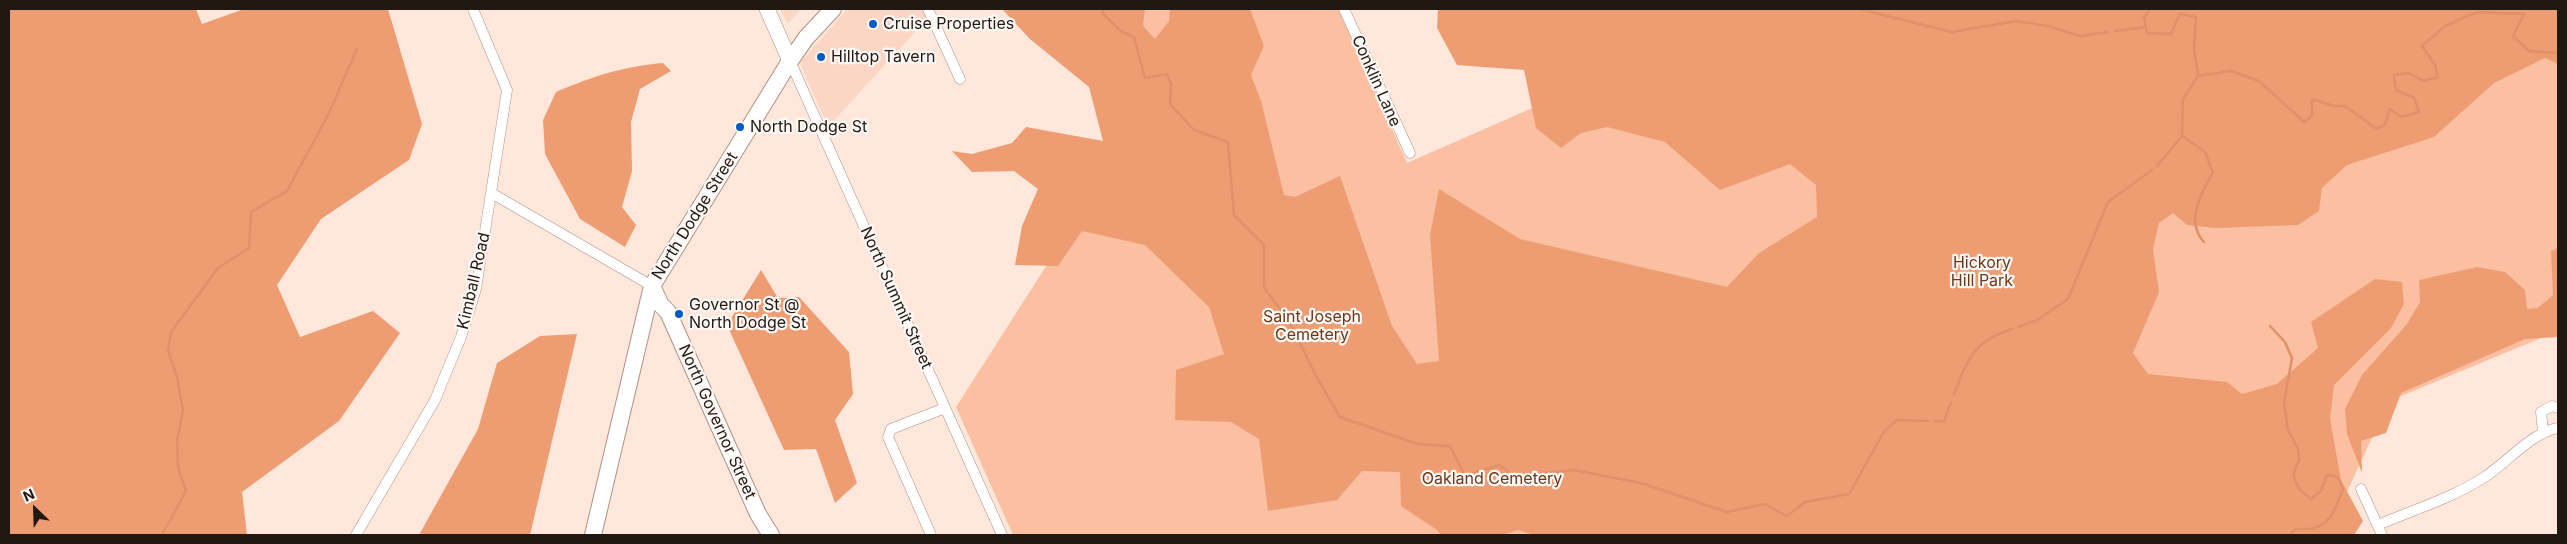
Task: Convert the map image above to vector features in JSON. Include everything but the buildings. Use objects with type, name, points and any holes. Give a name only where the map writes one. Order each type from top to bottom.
[{"type":"main road","name":"North Dodge Street","points":[[593,535],[652,286],[790,61],[806,38],[833,9]]},
{"type":"main road","points":[[644,323],[655,313],[668,312],[664,268]]},
{"type":"main road","name":"North Governor Street","points":[[652,286],[661,305],[668,312],[758,514],[771,535]]},
{"type":"street","name":"Kimball Road","points":[[356,535],[427,416],[444,382],[476,289],[493,194],[508,90],[475,9]]},
{"type":"street","points":[[767,9],[790,61]]},
{"type":"street","points":[[928,9],[960,79]]},
{"type":"street","name":"Conklin Lane","points":[[1344,9],[1410,153]]},
{"type":"street","name":"North Summit Street","points":[[790,61],[1002,535]]},
{"type":"street","points":[[493,194],[652,286]]},
{"type":"street","points":[[2543,432],[2541,412],[2552,406],[2558,408]]},
{"type":"street","points":[[931,535],[888,437],[891,429],[945,408]]},
{"type":"street","points":[[2378,525],[2482,480],[2543,432],[2558,428]]},
{"type":"street","points":[[2361,489],[2382,535]]},
{"type":"shaded area","points":[[780,9],[801,9],[788,24]]},
{"type":"shaded area","points":[[847,9],[936,9],[828,127],[800,63]]},
{"type":"green space","points":[[9,9],[196,9],[202,24],[244,9],[388,9],[422,124],[409,160],[321,219],[277,285],[300,337],[373,311],[400,333],[339,421],[242,492],[247,535],[9,535]]},
{"type":"green space","name":"Hickory Hill Park","points":[[1002,9],[1145,9],[1143,26],[1155,39],[1169,21],[1170,9],[1250,9],[1264,46],[1251,75],[1261,101],[1284,195],[1295,197],[1340,176],[1392,326],[1417,364],[1439,361],[1430,235],[1439,189],[1520,239],[1727,287],[1759,253],[1817,217],[1816,185],[1790,164],[1720,190],[1665,142],[1607,127],[1581,133],[1561,148],[1536,128],[1524,70],[1457,65],[1437,28],[1438,9],[2558,9],[2558,64],[2545,58],[2494,83],[2434,137],[2347,165],[2322,188],[2319,211],[2298,225],[2216,228],[2187,225],[2173,213],[2159,223],[2153,249],[2159,292],[2133,353],[2148,374],[2227,382],[2242,394],[2277,384],[2318,348],[2311,322],[2375,279],[2402,282],[2404,304],[2391,328],[2334,385],[2330,419],[2341,480],[2363,521],[2354,535],[1534,535],[1518,530],[1503,535],[1441,535],[1437,530],[1401,506],[1400,472],[1362,471],[1337,500],[1268,511],[1259,439],[1231,422],[1175,420],[1176,370],[1224,354],[1209,307],[1145,245],[1082,231],[1058,266],[1015,265],[1022,226],[1038,189],[1014,171],[972,172],[952,151],[972,154],[1012,143],[1026,127],[1103,141],[1089,87],[1030,39]]},
{"type":"green space","name":"Hickory Hill Park","points":[[1048,9],[1338,9],[1407,163],[1758,9],[2558,9],[2558,331],[2389,401],[2327,535],[1013,535],[956,407],[1075,221],[1189,231]]},
{"type":"green space","points":[[663,63],[671,71],[640,89],[631,122],[632,171],[622,207],[636,225],[625,247],[580,219],[545,154],[543,120],[556,92],[608,73]]},
{"type":"green space","points":[[2558,248],[2558,337],[2525,339],[2401,393],[2386,433],[2361,441],[2362,473],[2347,434],[2345,409],[2362,375],[2407,324],[2420,302],[2419,280],[2477,267],[2505,272],[2525,290],[2527,309],[2538,308],[2553,295],[2551,251]]},
{"type":"green space","points":[[761,270],[778,298],[799,297],[849,352],[853,394],[835,420],[857,483],[835,503],[816,449],[784,450],[727,325]]},
{"type":"green space","points":[[577,334],[530,535],[419,535],[478,429],[497,363],[540,336]]},
{"type":"waterway","points":[[1104,9],[1102,13],[1121,31],[1134,37],[1145,78],[1167,74],[1171,84],[1170,104],[1194,130],[1228,142],[1234,215],[1264,245],[1264,288],[1288,319],[1316,376],[1340,417],[1418,444],[1450,446],[1465,476],[1499,465],[1515,476],[1574,470],[1641,483],[1727,512],[1764,504],[1787,516],[1805,502],[1849,494],[1884,432],[1897,420],[1928,421]]},
{"type":"waterway","points":[[1859,9],[1952,32],[2016,21],[2048,26],[2080,36],[2108,32]]},
{"type":"waterway","points":[[2151,9],[2144,17],[2147,33],[2171,34],[2180,14],[2196,17],[2194,49],[2198,75]]},
{"type":"waterway","points":[[2204,242],[2198,234],[2195,217],[2200,198],[2213,173],[2205,152],[2182,136],[2183,99],[2198,76],[2231,71],[2259,81],[2304,122],[2312,116],[2312,99],[2334,106],[2345,106],[2377,129],[2385,124],[2390,109],[2401,117],[2419,112],[2414,98],[2396,90],[2394,75],[2408,73],[2424,81],[2438,77],[2435,65],[2422,46],[2445,26],[2477,12],[2524,14],[2513,36],[2529,51],[2558,53]]},
{"type":"waterway","points":[[2115,31],[2146,27]]},
{"type":"waterway","points":[[162,535],[186,491],[178,467],[177,441],[183,410],[177,377],[168,351],[171,332],[218,268],[249,248],[251,212],[287,191],[328,115],[357,49]]},
{"type":"waterway","points":[[2157,166],[2182,136]]},
{"type":"waterway","points":[[2018,327],[2037,320],[2068,299],[2108,202],[2152,170]]},
{"type":"waterway","points":[[2270,326],[2285,342],[2292,358],[2284,403],[2288,430],[2298,449],[2299,460],[2293,475],[2299,489],[2311,499],[2321,491],[2327,475],[2338,478],[2343,489],[2336,507],[2327,521],[2315,528],[2295,529],[2290,535]]},
{"type":"waterway","points":[[1954,394],[1963,371],[1973,353],[1988,340],[2012,329]]},
{"type":"waterway","points":[[1935,421],[1944,421],[1951,402]]},
{"type":"place","name":"Cruise Properties","points":[[873,24]]},
{"type":"place","name":"Hilltop Tavern","points":[[821,57]]},
{"type":"place","name":"North Dodge St","points":[[740,127]]},
{"type":"place","name":"Governor St @ North Dodge St","points":[[679,314]]},
{"type":"park label","name":"Saint Joseph Cemetery","points":[[1312,326]]},
{"type":"park label","name":"Oakland Cemetery","points":[[1492,479]]}]
